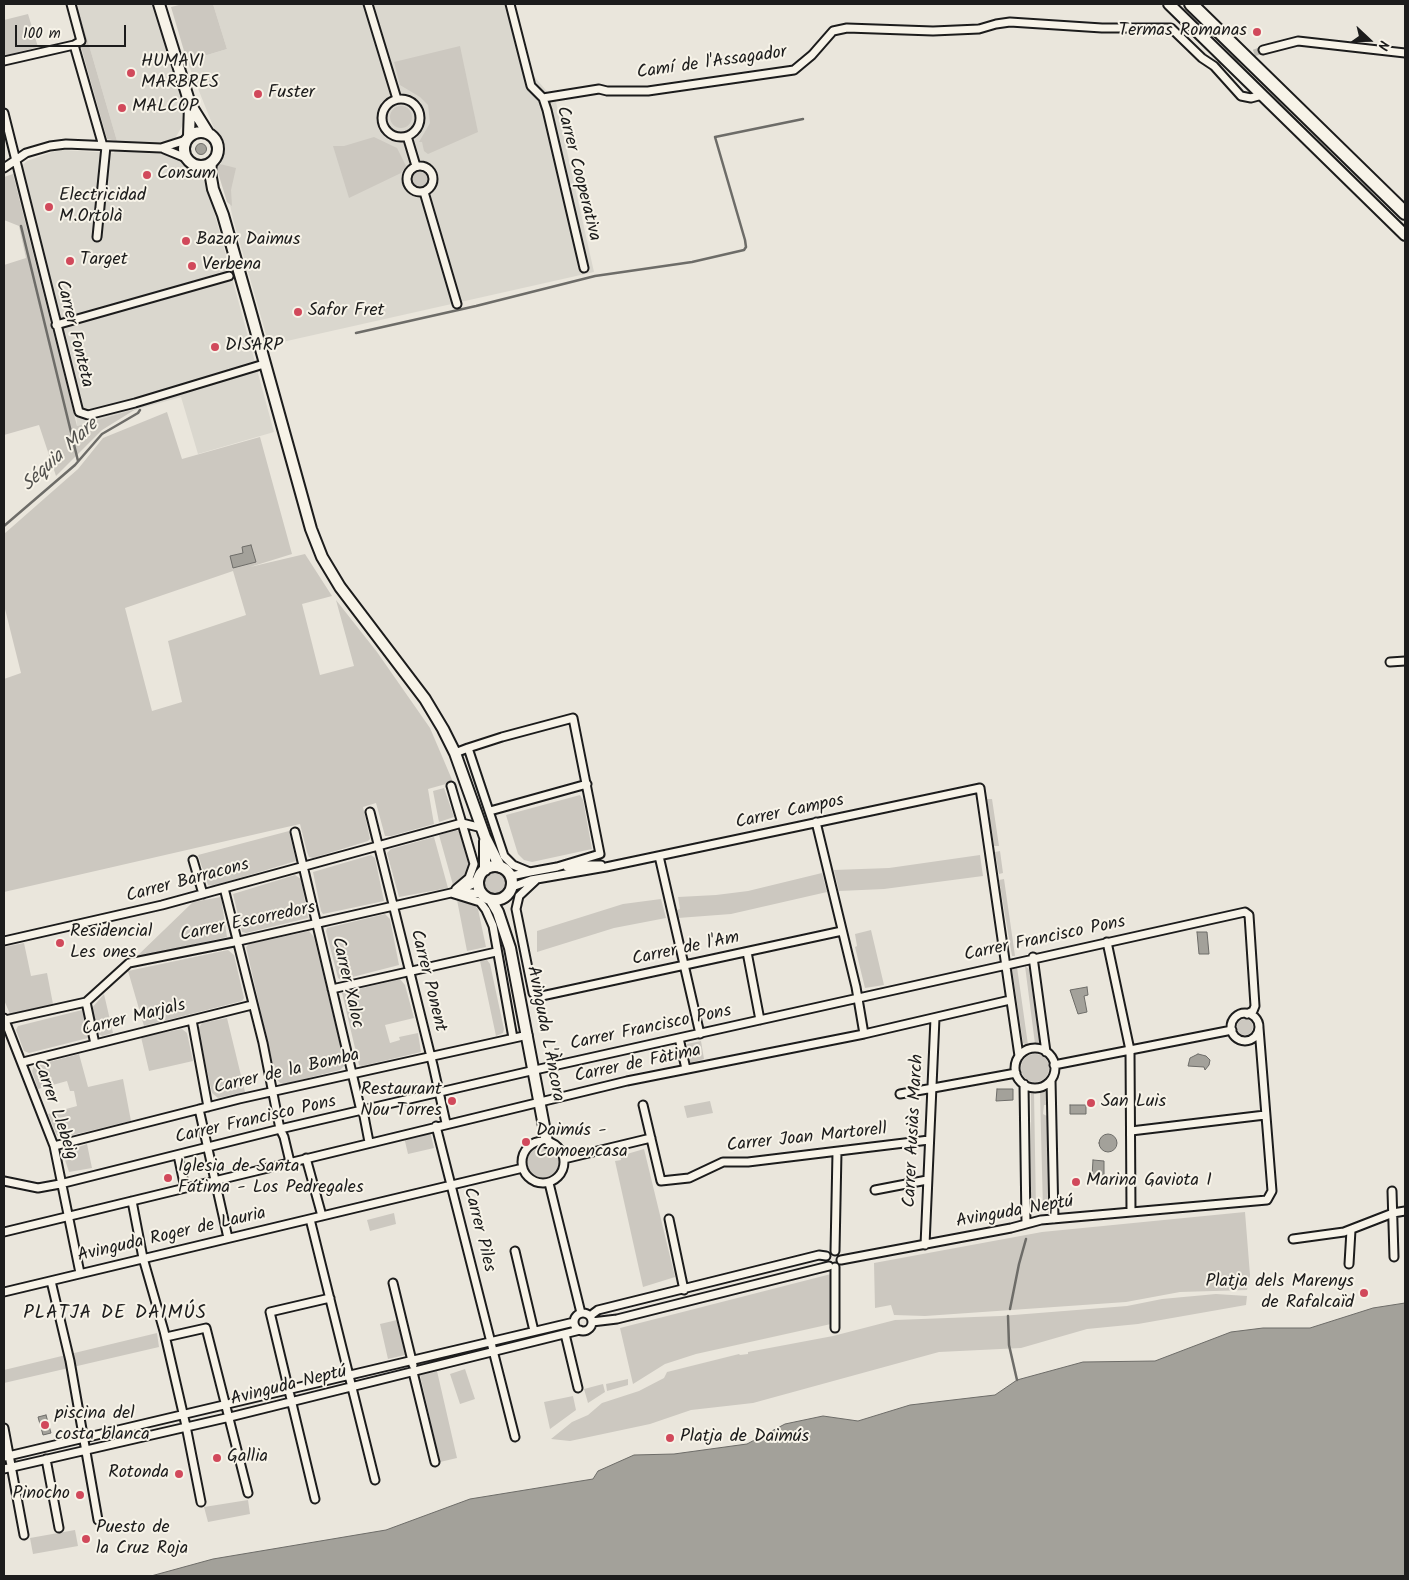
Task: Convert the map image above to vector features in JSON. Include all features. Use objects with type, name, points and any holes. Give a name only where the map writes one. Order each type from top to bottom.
[{"type":"highway","points":[[1191,4],[1405,213]]},
{"type":"street","points":[[4,61],[74,45],[81,41],[71,4]]},
{"type":"street","points":[[159,4],[190,104],[208,133],[215,138],[218,146],[218,155],[211,163],[203,166],[161,148]]},
{"type":"street","points":[[368,4],[397,100]]},
{"type":"street","name":"Carrer Cooperativa","points":[[510,4],[531,86],[543,98],[584,268]]},
{"type":"street","points":[[1169,4],[1405,236]]},
{"type":"street","name":"Camí de l'Assagador","points":[[543,98],[599,89],[607,91],[648,91],[794,70],[812,55],[832,31],[846,28],[933,31],[979,29],[1010,22],[1102,28],[1171,28],[1202,58],[1214,66],[1241,96],[1251,98],[1262,95]]},
{"type":"street","points":[[1263,50],[1298,41],[1405,53]]},
{"type":"street","points":[[74,45],[104,146],[97,236]]},
{"type":"street","points":[[397,100],[409,101],[418,110],[420,116],[417,128],[408,136],[402,137],[391,134],[383,124],[383,112],[386,106],[397,100]]},
{"type":"street","points":[[190,104],[188,138],[184,148],[190,162],[213,188]]},
{"type":"street","name":"Carrer Fonteta","points":[[4,113],[77,409],[84,415],[135,404],[264,364]]},
{"type":"street","points":[[4,168],[26,153],[50,146],[161,148],[188,138],[198,132],[208,133]]},
{"type":"street","points":[[408,136],[416,166]]},
{"type":"street","points":[[211,163],[210,172],[213,188],[223,215],[308,522],[322,557],[340,587],[425,699],[455,753],[483,832],[500,867],[511,876],[512,887],[506,897],[486,897],[478,885],[482,873],[483,832]]},
{"type":"street","points":[[416,166],[428,168],[433,176],[431,188],[424,192],[412,190],[407,183],[408,173],[416,166]]},
{"type":"street","points":[[424,192],[457,304]]},
{"type":"street","points":[[56,325],[229,276]]},
{"type":"street","points":[[1390,662],[1405,661]]},
{"type":"street","points":[[455,753],[573,718],[600,854],[557,867]]},
{"type":"street","points":[[468,748],[504,856],[513,865],[530,872]]},
{"type":"street","points":[[490,811],[586,784]]},
{"type":"street","points":[[451,786],[474,864],[469,878],[451,893]]},
{"type":"street","name":"Carrer Campos","points":[[606,867],[980,788],[1006,964]]},
{"type":"street","points":[[370,812],[379,846]]},
{"type":"street","points":[[462,822],[483,832]]},
{"type":"street","name":"Carrer Barracons","points":[[4,941],[203,894],[462,822]]},
{"type":"street","points":[[816,822],[858,998],[864,1034]]},
{"type":"street","name":"Carrer Xaloc","points":[[295,832],[370,1142]]},
{"type":"street","name":"Carrer Ponent","points":[[379,846],[446,1124]]},
{"type":"street","points":[[659,856],[700,1034]]},
{"type":"street","points":[[193,860],[203,894]]},
{"type":"street","points":[[511,876],[557,867],[597,864],[606,867]]},
{"type":"street","points":[[482,873],[500,867]]},
{"type":"street","points":[[512,887],[536,879],[606,867]]},
{"type":"street","name":"Carrer Escorredors","points":[[4,1019],[86,1002],[129,963],[237,942],[451,893],[471,885],[482,873]]},
{"type":"street","name":"Carrer de l'Am","points":[[536,879],[519,896],[516,909],[533,993],[537,997],[842,930]]},
{"type":"street","points":[[224,888],[273,1092],[280,1129],[284,1137],[290,1162]]},
{"type":"street","points":[[451,893],[482,903],[492,926],[513,1038]]},
{"type":"street","name":"Carrer Escorredors","points":[[451,893],[486,897]]},
{"type":"street","name":"Avinguda L'Àncora","points":[[486,897],[506,932]]},
{"type":"street","name":"Avinguda L'Àncora","points":[[506,897],[506,932],[535,1070],[547,1142]]},
{"type":"street","name":"Carrer Francisco Pons","points":[[4,1181],[38,1188],[60,1184],[280,1129],[535,1070],[1034,957],[1246,912],[1249,915],[1255,1006],[1253,1011],[1247,1014]]},
{"type":"street","points":[[1107,942],[1130,1050],[1131,1212]]},
{"type":"street","points":[[332,989],[496,952]]},
{"type":"street","points":[[747,952],[760,1020]]},
{"type":"street","points":[[1034,957],[1046,1052],[1054,1065],[1051,1080],[1054,1219]]},
{"type":"street","points":[[1006,964],[1019,1056],[1016,1073],[1024,1084],[1026,1224]]},
{"type":"street","name":"Carrer de Fàtima","points":[[4,1232],[436,1126],[686,1069],[864,1034],[1010,1000]]},
{"type":"street","points":[[86,1002],[95,1044]]},
{"type":"street","name":"Carrer Marjals","points":[[23,1062],[252,1005]]},
{"type":"street","points":[[1131,1131],[1265,1115],[1259,1028],[1254,1017],[1247,1014],[1235,1018],[1232,1030],[1239,1040],[1252,1039]]},
{"type":"street","name":"Carrer Ausiàs March","points":[[925,1245],[935,1018]]},
{"type":"street","name":"Carrer Llebeig","points":[[4,1019],[23,1062],[54,1146],[60,1184],[80,1273]]},
{"type":"street","points":[[192,1020],[208,1107]]},
{"type":"street","points":[[1252,1039],[1259,1028]]},
{"type":"street","points":[[1054,1065],[1232,1030]]},
{"type":"street","name":"Carrer de la Bomba","points":[[54,1146],[352,1073],[528,1035]]},
{"type":"street","points":[[679,1038],[686,1069]]},
{"type":"street","points":[[1252,1039],[1260,1051]]},
{"type":"street","points":[[1019,1056],[1034,1048],[1046,1052]]},
{"type":"street","points":[[900,1094],[1016,1073]]},
{"type":"street","points":[[1024,1084],[1037,1088],[1051,1080]]},
{"type":"street","points":[[564,1159],[651,1138],[643,1105]]},
{"type":"street","points":[[199,1109],[228,1238]]},
{"type":"street","name":"Avinguda Neptú","points":[[841,1260],[1054,1219],[1267,1200],[1272,1194],[1265,1115]]},
{"type":"street","name":"Carrer Piles","points":[[436,1126],[492,1353],[515,1437]]},
{"type":"street","name":"Carrer Joan Martorell","points":[[651,1138],[662,1181],[689,1178],[722,1162],[748,1162],[929,1140]]},
{"type":"street","points":[[540,1142],[547,1142],[558,1148],[564,1159],[564,1165],[559,1176],[548,1183],[536,1182],[530,1179],[523,1168],[524,1154],[528,1148],[540,1142]]},
{"type":"street","points":[[548,1183],[581,1313],[591,1319],[617,1318],[832,1267],[841,1260],[839,1254],[835,1251],[837,1152]]},
{"type":"street","points":[[178,1154],[185,1188]]},
{"type":"street","points":[[306,1158],[322,1216]]},
{"type":"street","name":"Avinguda Roger de Lauria","points":[[4,1292],[523,1168]]},
{"type":"street","points":[[875,1190],[927,1180]]},
{"type":"street","points":[[1392,1191],[1394,1257]]},
{"type":"street","points":[[132,1202],[143,1258],[166,1338],[201,1502]]},
{"type":"street","points":[[1293,1239],[1351,1230],[1393,1213],[1405,1211]]},
{"type":"street","points":[[310,1219],[375,1480]]},
{"type":"street","points":[[669,1219],[684,1290]]},
{"type":"street","points":[[1349,1264],[1351,1230]]},
{"type":"street","points":[[515,1251],[534,1330]]},
{"type":"street","points":[[832,1267],[826,1263],[826,1256],[828,1253],[835,1251]]},
{"type":"street","points":[[581,1313],[576,1316],[574,1322],[580,1330],[588,1329],[591,1319],[598,1310],[684,1290],[819,1254],[826,1256]]},
{"type":"street","points":[[832,1267],[835,1328]]},
{"type":"street","points":[[51,1281],[84,1437],[98,1520]]},
{"type":"street","points":[[393,1282],[435,1462]]},
{"type":"street","points":[[315,1499],[290,1402],[270,1312],[330,1298]]},
{"type":"street","name":"Avinguda Neptú","points":[[6,1457],[574,1322]]},
{"type":"street","points":[[166,1338],[206,1328],[248,1493]]},
{"type":"street","name":"Avinguda Neptú","points":[[7,1468],[230,1417],[580,1330]]},
{"type":"street","points":[[564,1334],[578,1388]]},
{"type":"street","points":[[4,1428],[7,1468],[24,1535]]},
{"type":"street","points":[[46,1459],[59,1528]]},
{"type":"shaded area","points":[[73,4],[77,4],[117,141],[107,139],[81,47],[84,44]]},
{"type":"shaded area","points":[[77,4],[155,4],[188,116],[173,142],[174,156],[199,174],[207,186],[274,432],[198,454],[181,397],[77,426],[76,414],[13,174],[27,161],[52,152],[62,150],[114,153],[117,141]]},
{"type":"shaded area","points":[[183,4],[213,4],[227,49],[187,61],[171,7]]},
{"type":"shaded area","points":[[213,4],[512,4],[532,74],[556,102],[594,272],[269,345],[233,219],[213,126],[187,61],[227,49]]},
{"type":"shaded area","points":[[28,14],[38,47],[4,56],[4,20]]},
{"type":"shaded area","points":[[460,46],[478,132],[428,154],[424,151],[422,142],[419,142],[430,123],[428,105],[420,97],[400,85],[394,62]]},
{"type":"shaded area","points":[[401,106],[409,109],[412,117],[409,125],[401,128],[393,125],[390,117],[393,109]]},
{"type":"shaded area","points":[[374,137],[397,148],[406,166],[401,173],[349,198],[333,146],[344,146]]},
{"type":"shaded area","points":[[201,143],[207,149],[201,155],[195,149]]},
{"type":"shaded area","points":[[220,164],[236,168],[231,190],[232,206],[227,202],[216,166]]},
{"type":"shaded area","points":[[420,171],[426,173],[428,179],[426,185],[420,187],[414,185],[412,179],[414,173]]},
{"type":"shaded area","points":[[13,174],[77,426],[136,409],[102,430],[56,476],[39,425],[4,435],[4,265],[26,258],[19,226],[4,220],[4,177]]},
{"type":"shaded area","points":[[167,412],[182,459],[260,437],[292,554],[250,567],[305,554],[332,596],[302,604],[320,675],[354,666],[336,600],[377,652],[430,728],[453,782],[428,789],[434,824],[385,836],[376,803],[363,807],[370,839],[368,841],[313,858],[309,857],[307,852],[300,824],[4,892],[4,679],[21,673],[4,605],[4,534],[78,469],[103,438]],"holes":[[[233,571],[246,615],[168,641],[182,702],[152,711],[125,608]]]},
{"type":"shaded area","points":[[251,545],[256,562],[233,568],[230,556],[243,553],[242,547]]},
{"type":"shaded area","points":[[444,788],[454,817],[439,822],[433,791]]},
{"type":"shaded area","points":[[580,795],[583,800],[592,849],[532,862],[524,860],[518,854],[506,815]]},
{"type":"shaded area","points":[[987,799],[992,799],[999,846],[994,846]]},
{"type":"shaded area","points":[[455,830],[459,831],[469,867],[466,875],[453,885],[439,835]]},
{"type":"shaded area","points":[[289,831],[296,861],[213,886],[208,885],[198,855]]},
{"type":"shaded area","points":[[434,837],[448,888],[399,897],[387,853],[391,849]]},
{"type":"shaded area","points":[[1000,851],[1003,873],[999,874],[995,852]]},
{"type":"shaded area","points":[[371,855],[375,858],[384,901],[323,914],[313,872]]},
{"type":"shaded area","points":[[980,855],[983,876],[884,889],[839,891],[834,870],[889,868]]},
{"type":"shaded area","points":[[495,867],[502,868],[507,872],[511,877],[511,891],[507,896],[502,900],[495,901],[488,900],[483,896],[479,891],[478,884],[479,877],[483,872],[488,868]]},
{"type":"shaded area","points":[[822,873],[827,892],[731,914],[678,918],[677,910],[680,909],[678,897],[748,891]]},
{"type":"shaded area","points":[[295,875],[301,879],[308,918],[246,933],[242,932],[233,894]]},
{"type":"shaded area","points":[[1004,879],[1015,956],[1012,956],[999,880]]},
{"type":"shaded area","points":[[221,897],[227,937],[135,958],[193,902]]},
{"type":"shaded area","points":[[661,899],[666,918],[614,928],[537,952],[537,931],[623,904]]},
{"type":"shaded area","points":[[457,900],[472,903],[478,909],[486,947],[467,951]]},
{"type":"shaded area","points":[[385,914],[390,919],[399,965],[341,980],[338,978],[326,931],[327,928]]},
{"type":"shaded area","points":[[871,930],[884,985],[865,988],[855,947],[857,946],[855,934]]},
{"type":"shaded area","points":[[309,931],[314,937],[345,1065],[340,1070],[284,1084],[280,1083],[276,1078],[246,947],[249,944]]},
{"type":"shaded area","points":[[1197,932],[1207,932],[1209,954],[1199,954]]},
{"type":"shaded area","points":[[24,943],[31,976],[47,973],[53,1004],[10,1014],[4,1000],[4,947]]},
{"type":"shaded area","points":[[228,950],[234,955],[244,998],[242,1001],[144,1026],[128,971]]},
{"type":"shaded area","points":[[487,960],[490,964],[504,1029],[503,1033],[496,1036],[480,961]]},
{"type":"shaded area","points":[[1025,966],[1029,969],[1040,1043],[1035,1044]]},
{"type":"shaded area","points":[[1017,967],[1028,1045],[1023,1043],[1012,969]]},
{"type":"shaded area","points":[[400,979],[405,985],[414,1018],[385,1025],[390,1043],[400,1040],[399,1037],[418,1033],[421,1052],[362,1066],[359,1065],[342,993]]},
{"type":"shaded area","points":[[1087,987],[1088,995],[1084,996],[1087,1012],[1078,1014],[1070,990]]},
{"type":"shaded area","points":[[104,994],[113,1033],[102,1036],[96,1033],[91,1009]]},
{"type":"shaded area","points":[[82,1010],[88,1038],[29,1053],[24,1051],[16,1030],[18,1026]]},
{"type":"shaded area","points":[[227,1018],[245,1092],[218,1098],[212,1093],[198,1029],[202,1023]]},
{"type":"shaded area","points":[[1245,1019],[1253,1027],[1245,1035],[1237,1027]]},
{"type":"shaded area","points":[[182,1029],[187,1033],[193,1061],[149,1071],[141,1037]]},
{"type":"shaded area","points":[[701,1041],[704,1059],[690,1063],[687,1044]]},
{"type":"shaded area","points":[[79,1054],[88,1087],[123,1079],[131,1121],[60,1138],[56,1134],[48,1114],[77,1106],[74,1091],[70,1091],[67,1081],[38,1089],[32,1071],[34,1066]]},
{"type":"shaded area","points":[[1035,1054],[1045,1058],[1049,1068],[1045,1078],[1035,1082],[1025,1078],[1021,1068],[1025,1058]]},
{"type":"shaded area","points":[[1198,1054],[1206,1056],[1210,1060],[1205,1070],[1204,1067],[1188,1066],[1190,1058]]},
{"type":"shaded area","points":[[997,1089],[1013,1089],[1013,1100],[996,1101]]},
{"type":"shaded area","points":[[1031,1092],[1034,1092],[1036,1211],[1031,1207]]},
{"type":"shaded area","points":[[1040,1092],[1046,1092],[1046,1105],[1044,1105],[1043,1114],[1047,1116],[1048,1208],[1043,1210]]},
{"type":"shaded area","points":[[710,1101],[713,1113],[687,1118],[684,1106]]},
{"type":"shaded area","points":[[1070,1105],[1086,1105],[1086,1114],[1070,1114]]},
{"type":"shaded area","points":[[430,1131],[434,1148],[408,1154],[404,1137]]},
{"type":"shaded area","points":[[1108,1134],[1114,1137],[1117,1143],[1114,1149],[1108,1152],[1102,1149],[1099,1143],[1102,1137]]},
{"type":"shaded area","points":[[543,1141],[558,1147],[564,1162],[558,1177],[543,1183],[528,1177],[522,1162],[528,1147]]},
{"type":"shaded area","points":[[87,1144],[92,1168],[69,1172],[65,1160],[67,1151]]},
{"type":"shaded area","points":[[644,1149],[675,1277],[643,1287],[615,1161],[621,1160],[620,1156]]},
{"type":"shaded area","points":[[1093,1160],[1104,1161],[1104,1177],[1092,1176]]},
{"type":"shaded area","points":[[1245,1212],[1250,1275],[1247,1290],[1180,1292],[1126,1302],[925,1316],[894,1315],[891,1305],[875,1308],[874,1263],[1042,1232]]},
{"type":"shaded area","points":[[394,1213],[396,1224],[370,1231],[367,1220]]},
{"type":"shaded area","points":[[831,1274],[831,1324],[696,1354],[665,1364],[633,1384],[620,1328]]},
{"type":"shaded area","points":[[1216,1294],[1247,1296],[1246,1305],[1138,1324],[1087,1329],[1021,1348],[939,1352],[753,1403],[691,1410],[650,1424],[570,1441],[551,1439],[572,1422],[588,1415],[602,1403],[639,1391],[664,1378],[667,1372],[739,1354],[748,1354],[748,1352],[833,1336],[895,1320],[1001,1316],[1127,1306],[1162,1299]]},
{"type":"shaded area","points":[[1405,1303],[1405,1576],[151,1576],[213,1559],[386,1530],[470,1499],[593,1479],[598,1471],[634,1455],[674,1454],[747,1444],[785,1424],[823,1416],[858,1421],[910,1405],[995,1395],[1017,1380],[1083,1362],[1155,1361],[1231,1332],[1263,1328],[1310,1328],[1373,1308]]},
{"type":"shaded area","points":[[397,1320],[405,1355],[388,1359],[380,1324]]},
{"type":"shaded area","points":[[157,1333],[159,1347],[4,1383],[4,1370]]},
{"type":"shaded area","points":[[465,1369],[475,1399],[460,1404],[450,1374]]},
{"type":"shaded area","points":[[437,1371],[457,1458],[440,1462],[420,1375]]},
{"type":"shaded area","points":[[628,1379],[628,1385],[607,1391],[606,1384]]},
{"type":"shaded area","points":[[603,1384],[605,1392],[588,1403],[584,1389]]},
{"type":"shaded area","points":[[573,1396],[576,1410],[550,1429],[544,1402]]},
{"type":"shaded area","name":"piscina del costa blanca","points":[[46,1415],[51,1433],[43,1435],[38,1417]]},
{"type":"shaded area","points":[[248,1500],[250,1514],[208,1522],[204,1507]]},
{"type":"shaded area","points":[[75,1530],[78,1546],[33,1554],[30,1538]]},
{"type":"waterway","points":[[356,333],[476,306],[595,276],[692,262],[744,250],[746,247],[745,240],[715,137],[803,119]]},
{"type":"waterway","points":[[21,226],[78,461]]},
{"type":"waterway","name":"Séquia Mare","points":[[4,526],[75,465],[102,434],[140,410]]},
{"type":"waterway","points":[[1010,1309],[1026,1239]]},
{"type":"waterway","points":[[1008,1316],[1009,1345],[1017,1380]]},
{"type":"tunnel","points":[[1214,66],[1263,50]]},
{"type":"place","name":"Termas Romanas","points":[[1257,32]]},
{"type":"place","name":"HUMAVI MARBRES","points":[[131,73]]},
{"type":"place","name":"Fuster","points":[[258,94]]},
{"type":"place","name":"MALCOP","points":[[122,108]]},
{"type":"place","name":"Consum","points":[[147,175]]},
{"type":"place","name":"Electricidad M.Ortolà","points":[[49,207]]},
{"type":"place","name":"Bazar Daimus","points":[[186,241]]},
{"type":"place","name":"Target","points":[[70,261]]},
{"type":"place","name":"Verbena","points":[[192,266]]},
{"type":"place","name":"Safor Fret","points":[[298,312]]},
{"type":"place","name":"DISARP","points":[[215,347]]},
{"type":"place","name":"Residencial Les ones","points":[[60,943]]},
{"type":"place","name":"Restaurant Nou Torres","points":[[452,1101]]},
{"type":"place","name":"San Luis","points":[[1091,1103]]},
{"type":"place","name":"Daimús - Comoencasa","points":[[526,1142]]},
{"type":"place","name":"Iglesia de Santa Fátima - Los Pedregales","points":[[168,1178]]},
{"type":"place","name":"Marina Gaviota I","points":[[1076,1182]]},
{"type":"place","name":"Platja dels Marenys de Rafalcaïd","points":[[1364,1293]]},
{"type":"place","name":"piscina del costa blanca","points":[[45,1425]]},
{"type":"place","name":"Platja de Daimús","points":[[670,1438]]},
{"type":"place","name":"Gallia","points":[[217,1458]]},
{"type":"place","name":"Rotonda","points":[[179,1474]]},
{"type":"place","name":"Pinocho","points":[[80,1495]]},
{"type":"place","name":"Puesto de la Cruz Roja","points":[[86,1539]]},
{"type":"district","name":"PLATJA DE DAIMÚS","points":[[115,1315]]}]
